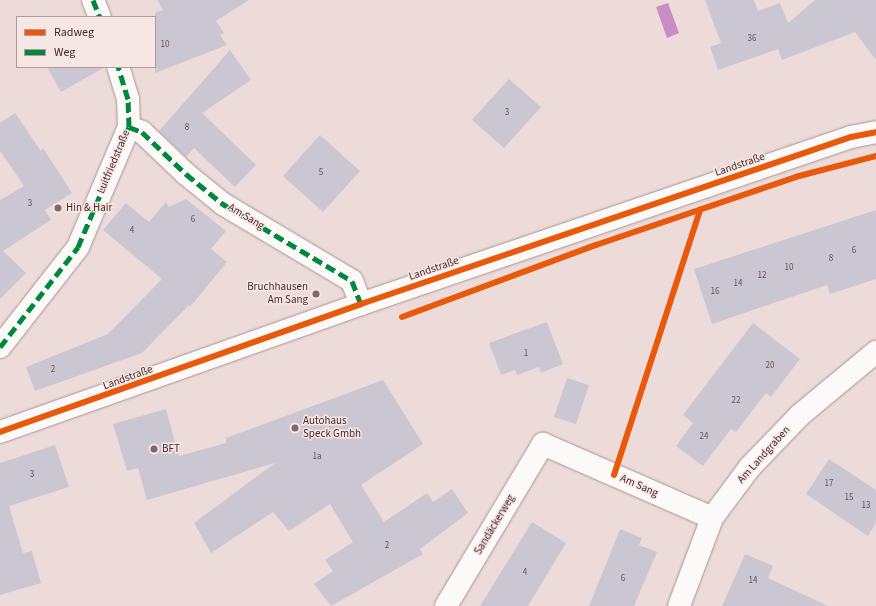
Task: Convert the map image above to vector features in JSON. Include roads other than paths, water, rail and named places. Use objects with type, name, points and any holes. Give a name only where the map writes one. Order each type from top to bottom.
[{"type":"street","points":[[93,0],[100,16]]},
{"type":"street","name":"Luitfriedstraße","points":[[0,347],[78,247],[129,128],[128,99],[118,68]]},
{"type":"street","name":"Landstraße","points":[[850,137],[876,123]]},
{"type":"street","name":"Am Sang","points":[[129,128],[142,132],[186,174],[223,204],[352,281],[361,304]]},
{"type":"street","name":"Landstraße","points":[[0,432],[361,304],[850,137],[876,132]]},
{"type":"street","name":"Am Landgraben","points":[[679,606],[712,518],[753,464],[800,415],[876,352]]},
{"type":"street","name":"Am Sang","points":[[543,444],[712,518]]},
{"type":"street","name":"Sandäckerweg","points":[[446,606],[543,444]]},
{"type":"place","name":"Hin & Hair","points":[[58,208]]},
{"type":"place","name":"Bruchhausen Am Sang","points":[[316,294]]},
{"type":"place","name":"Autohaus Speck Gmbh","points":[[295,428]]},
{"type":"place","name":"BFT","points":[[154,449]]}]
